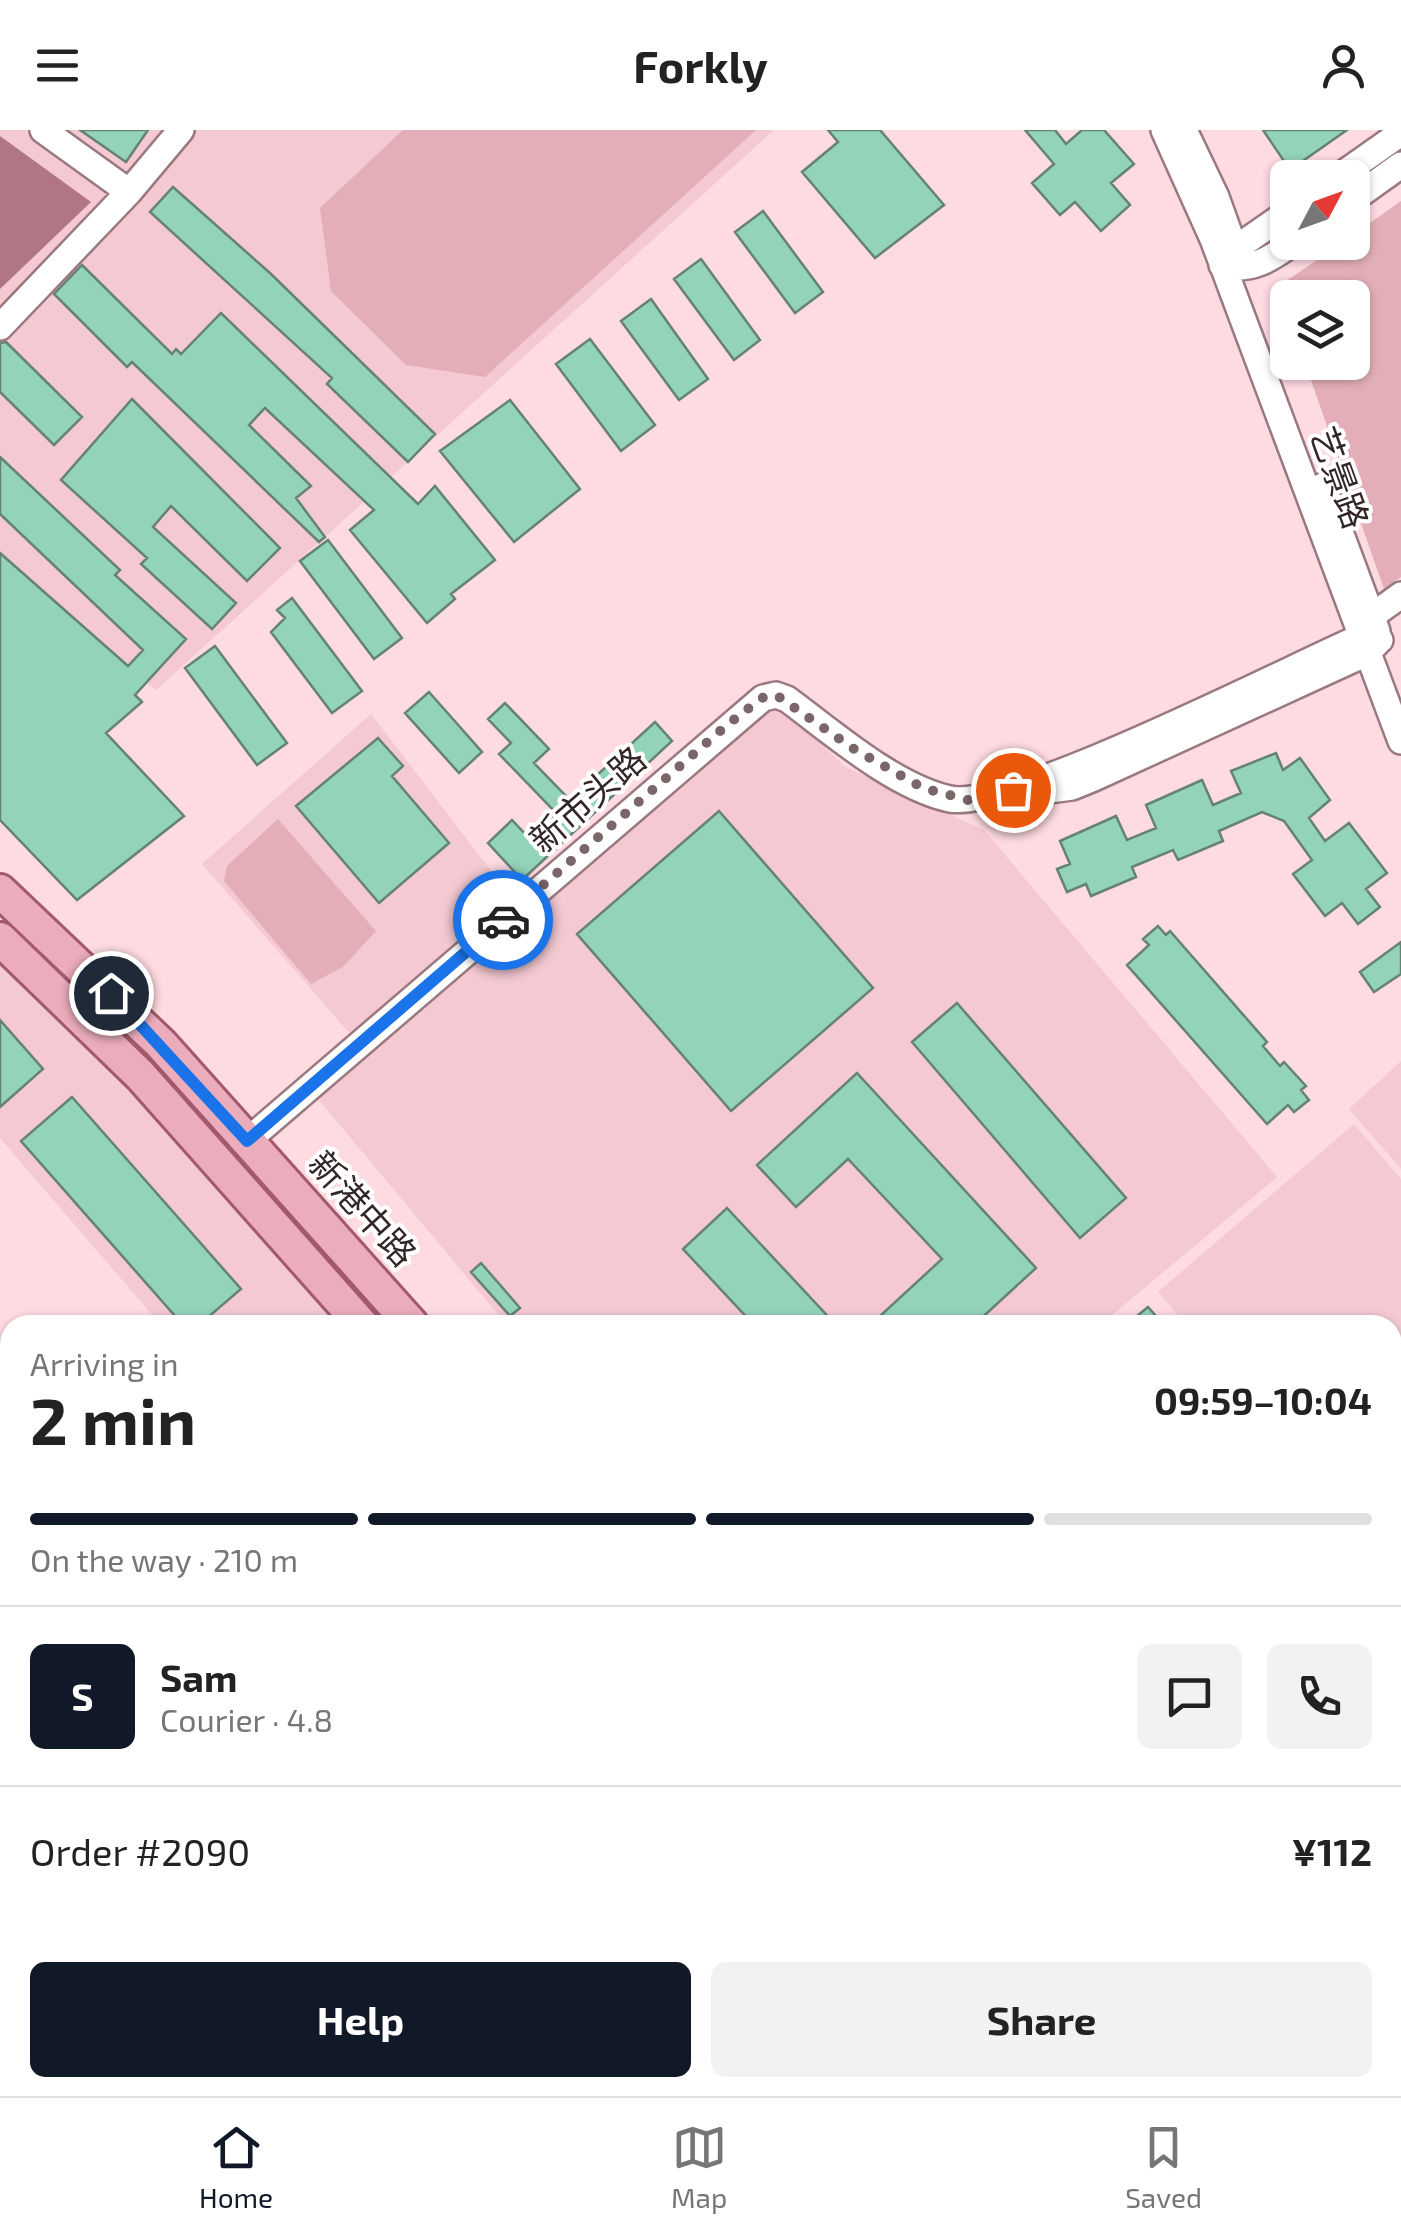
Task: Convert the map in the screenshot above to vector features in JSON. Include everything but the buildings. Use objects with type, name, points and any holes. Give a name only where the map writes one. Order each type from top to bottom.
[{"type":"main road","name":"新港中路","points":[[0,891],[131,1013],[403,1315]]},
{"type":"main road","points":[[0,939],[140,1076],[353,1315]]},
{"type":"street","points":[[43,130],[129,192]]},
{"type":"street","points":[[0,327],[129,192],[181,130]]},
{"type":"street","name":"艺景路","points":[[1164,130],[1233,261]]},
{"type":"street","name":"艺景路","points":[[1184,130],[1216,196],[1233,261],[1370,636],[1401,741]]},
{"type":"street","points":[[1362,160],[1401,132]]},
{"type":"street","points":[[1370,188],[1401,166]]},
{"type":"street","points":[[1233,261],[1270,228]]},
{"type":"street","points":[[1233,261],[1270,258]]},
{"type":"street","name":"新市头路","points":[[247,1141],[762,698],[776,695],[788,699],[854,749],[948,798],[968,800],[1013,790],[1370,636],[1401,595]]},
{"type":"street","name":"艺景路","points":[[1370,636],[1401,702]]},
{"type":"shaded area","points":[[0,130],[774,130],[156,690],[0,553]]},
{"type":"shaded area","points":[[403,130],[756,130],[485,377],[406,365],[331,291],[320,208]]},
{"type":"shaded area","points":[[0,136],[91,202],[0,289]]},
{"type":"shaded area","points":[[1401,201],[1401,577],[1384,589],[1311,380],[1370,380],[1370,280],[1288,280],[1317,260],[1370,260],[1370,223]]},
{"type":"shaded area","points":[[777,701],[844,766],[984,830],[1277,1177],[1112,1315],[499,1315],[318,1099]]},
{"type":"shaded area","points":[[371,714],[512,898],[351,1035],[202,864]]},
{"type":"shaded area","points":[[278,819],[376,931],[344,966],[311,984],[224,881],[227,866]]},
{"type":"shaded area","points":[[0,947],[345,1315],[152,1315],[0,1138]]},
{"type":"shaded area","points":[[1401,1061],[1401,1169],[1349,1109]]},
{"type":"shaded area","points":[[1354,1124],[1401,1179],[1401,1315],[1178,1315],[1158,1292]]},
{"type":"way so far","points":[[503,920],[762,698],[776,695],[788,699],[854,749],[948,798],[968,800],[1013,790]]},
{"type":"route","points":[[111,993],[247,1141],[503,920]]}]
